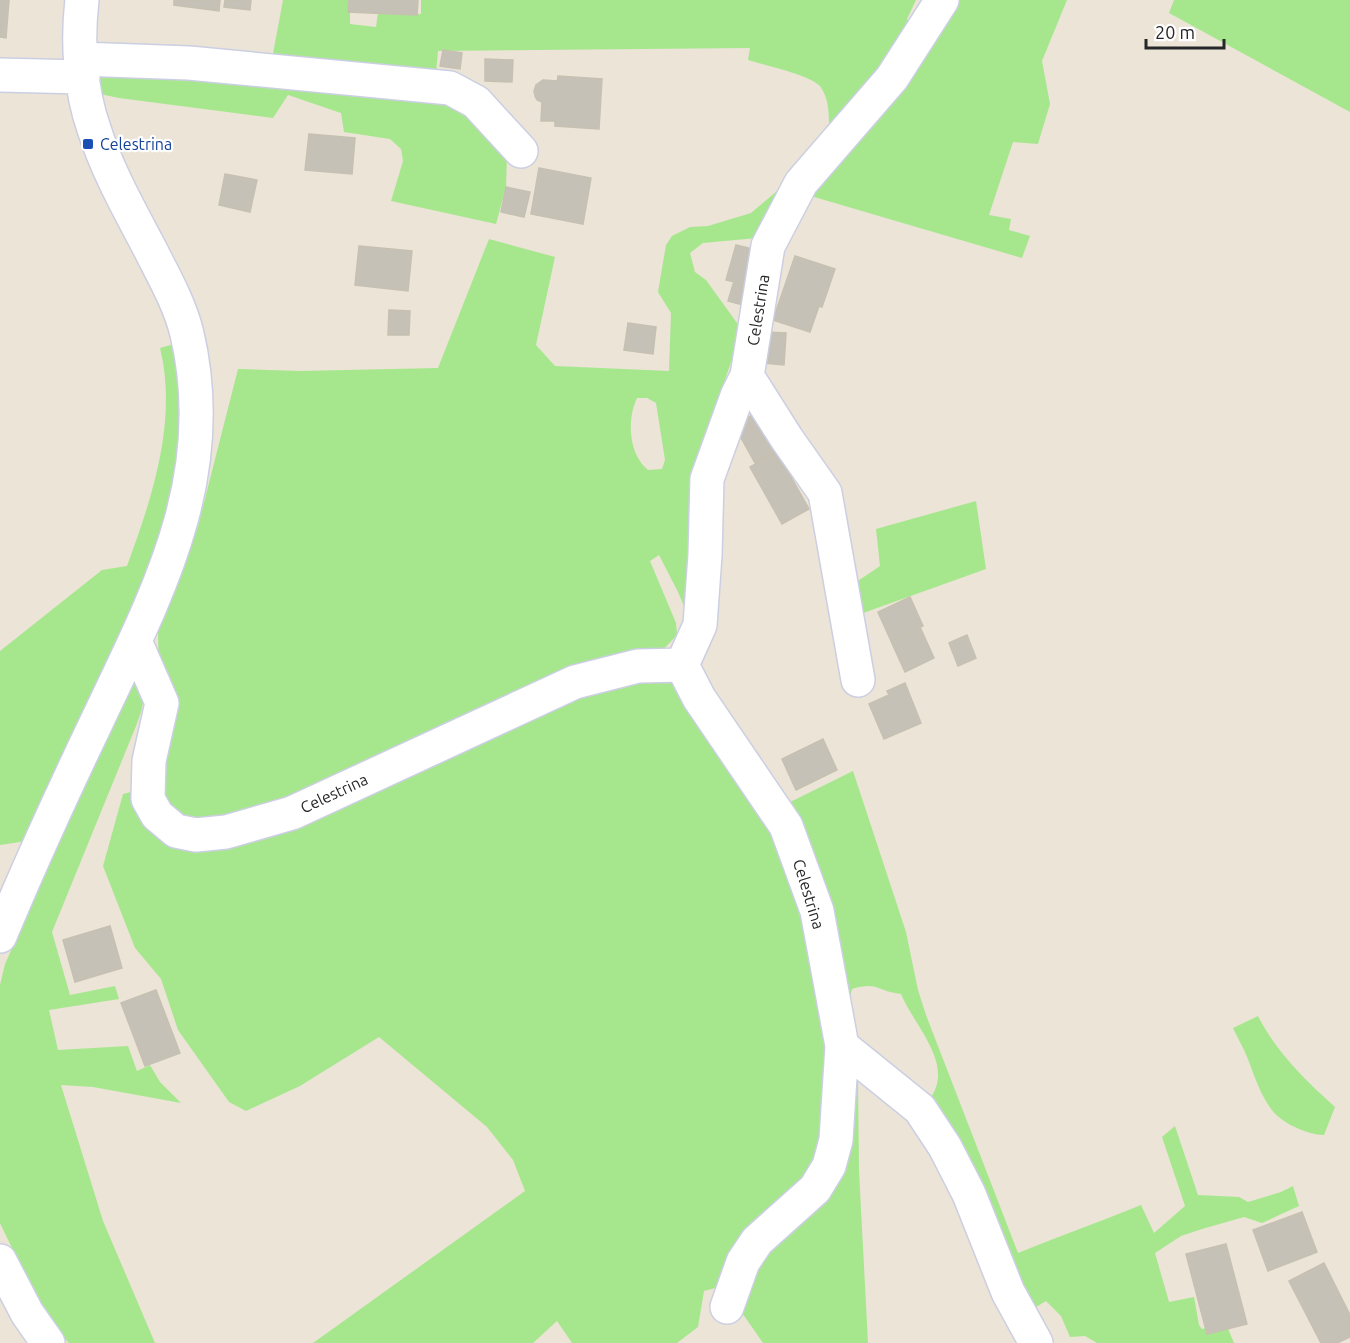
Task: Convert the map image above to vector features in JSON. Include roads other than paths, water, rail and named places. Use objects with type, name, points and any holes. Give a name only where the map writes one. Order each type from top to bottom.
[{"type":"street","points":[[0,936],[57,806],[161,584],[176,539],[193,473],[198,425],[196,380],[187,332],[171,292],[110,169],[86,102],[80,20],[82,0]]},
{"type":"street","name":"Celestrina","points":[[682,665],[700,626],[707,479],[737,396],[747,376],[768,246],[801,183],[892,78],[942,0]]},
{"type":"street","points":[[0,75],[189,63],[450,88],[476,102],[521,151]]},
{"type":"street","points":[[747,376],[825,493],[858,680]]},
{"type":"street","name":"Celestrina","points":[[135,641],[162,703],[149,761],[148,799],[158,815],[176,831],[196,835],[226,832],[292,813],[575,682],[638,666],[682,665]]},
{"type":"street","name":"Celestrina","points":[[682,665],[699,698],[786,826],[817,911],[842,1046],[836,1140],[829,1166],[815,1189],[757,1241],[743,1262],[727,1307]]},
{"type":"street","points":[[842,1046],[920,1109],[945,1147],[969,1194],[1008,1292],[1036,1343]]},
{"type":"street","points":[[0,1261],[27,1314],[48,1343]]},
{"type":"place","name":"Celestrina","points":[[88,144]]}]
